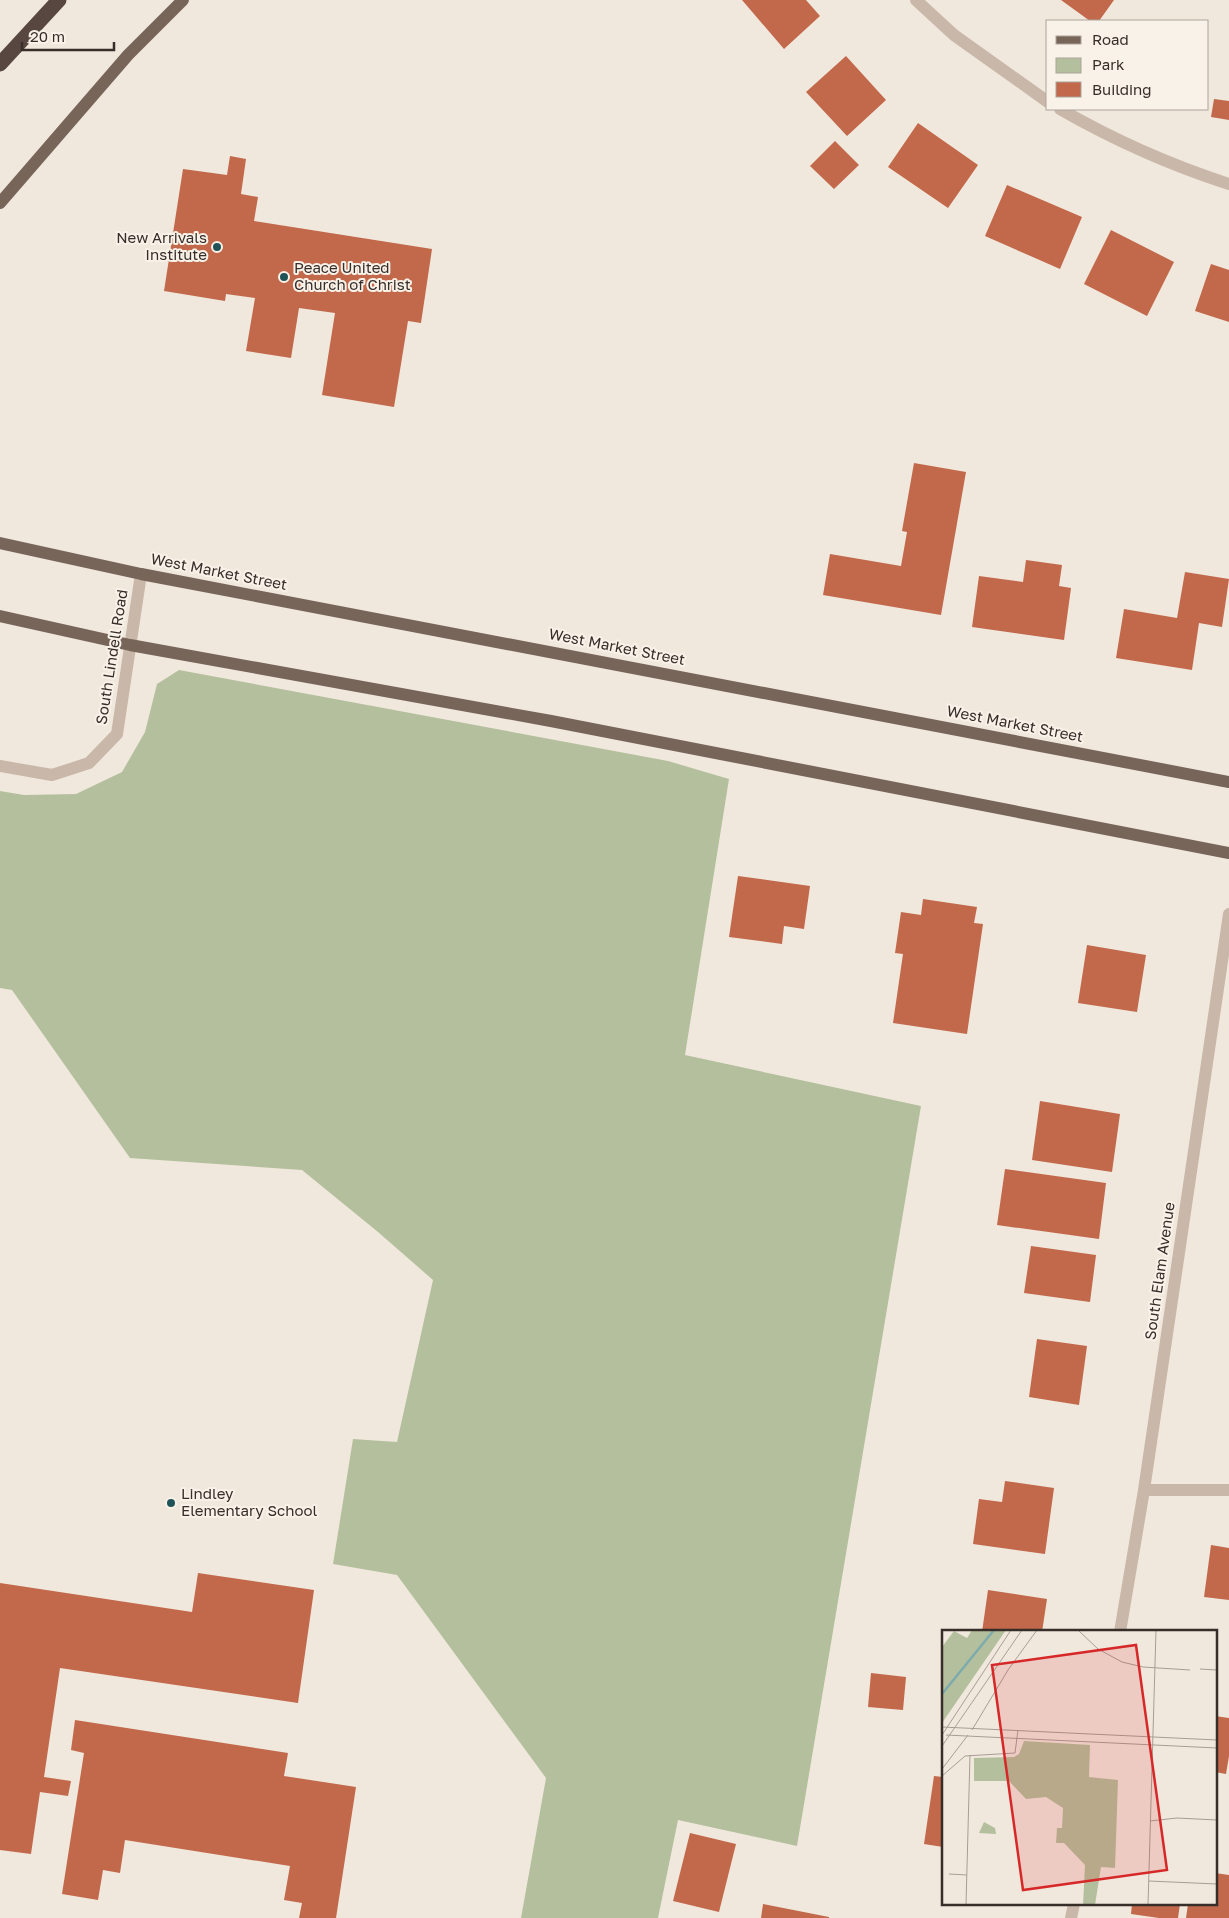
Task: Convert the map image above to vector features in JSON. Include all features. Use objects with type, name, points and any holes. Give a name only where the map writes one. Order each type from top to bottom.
[{"type":"highway","points":[[0,64],[59,0]]},
{"type":"main road","points":[[0,203],[128,55],[183,0]]},
{"type":"main road","name":"West Market Street","points":[[0,543],[141,574],[1229,782]]},
{"type":"main road","points":[[0,616],[130,645],[542,719],[1229,853]]},
{"type":"street","points":[[916,0],[954,35],[1046,101]]},
{"type":"street","points":[[1062,110],[1139,150],[1229,184]]},
{"type":"street","name":"South Lindell Road","points":[[0,766],[52,775],[89,763],[117,734],[141,574]]},
{"type":"street","name":"South Elam Avenue","points":[[1120,1630],[1144,1490],[1229,914]]},
{"type":"street","points":[[1144,1490],[1229,1490]]},
{"type":"green space","points":[[179,670],[668,761],[729,779],[685,1055],[921,1106],[797,1846],[678,1820],[658,1918],[521,1918],[546,1778],[397,1575],[333,1564],[353,1439],[397,1442],[433,1280],[302,1170],[130,1158],[12,990],[0,988],[0,791],[24,795],[76,794],[122,772],[145,732],[157,684]]},
{"type":"building","points":[[742,0],[806,0],[820,16],[784,49]]},
{"type":"building","points":[[1061,0],[1114,0],[1100,20],[1089,20]]},
{"type":"building","points":[[846,56],[886,100],[847,136],[806,92]]},
{"type":"building","points":[[1214,99],[1229,101],[1229,120],[1211,117]]},
{"type":"building","points":[[918,123],[978,165],[948,208],[888,167]]},
{"type":"building","points":[[835,141],[859,165],[834,189],[810,166]]},
{"type":"building","points":[[230,156],[246,159],[241,194],[258,197],[254,221],[432,249],[421,323],[408,321],[394,407],[322,395],[335,313],[299,308],[291,358],[246,351],[255,298],[226,294],[225,301],[164,291],[183,169],[227,175]]},
{"type":"building","points":[[1007,185],[1082,217],[1060,269],[985,236]]},
{"type":"building","points":[[1111,230],[1174,262],[1147,316],[1084,284]]},
{"type":"building","points":[[1211,264],[1229,270],[1229,322],[1195,311]]},
{"type":"building","points":[[914,463],[966,472],[941,615],[823,595],[830,554],[901,566],[907,532],[902,531]]},
{"type":"building","points":[[1026,560],[1062,565],[1059,586],[1071,588],[1064,640],[972,627],[979,576],[1023,582]]},
{"type":"building","points":[[1185,572],[1229,579],[1222,627],[1199,623],[1192,670],[1116,658],[1124,609],[1177,618]]},
{"type":"building","points":[[738,876],[810,886],[804,929],[784,926],[782,944],[729,937]]},
{"type":"building","points":[[923,899],[977,907],[974,923],[983,924],[967,1034],[893,1023],[903,954],[895,953],[901,912],[921,915]]},
{"type":"building","points":[[1087,945],[1146,955],[1137,1012],[1078,1003]]},
{"type":"building","points":[[1040,1101],[1120,1114],[1112,1172],[1032,1160]]},
{"type":"building","points":[[1005,1169],[1106,1183],[1099,1239],[997,1225]]},
{"type":"building","points":[[1031,1246],[1096,1255],[1090,1302],[1024,1293]]},
{"type":"building","points":[[1037,1339],[1087,1346],[1079,1405],[1029,1397]]},
{"type":"building","points":[[1005,1481],[1054,1488],[1045,1554],[973,1544],[979,1499],[1002,1502]]},
{"type":"building","points":[[1211,1545],[1229,1548],[1229,1600],[1204,1597]]},
{"type":"building","points":[[198,1573],[314,1590],[298,1703],[60,1668],[44,1777],[71,1781],[68,1796],[40,1792],[31,1854],[0,1850],[0,1583],[192,1612]]},
{"type":"building","points":[[988,1590],[1047,1599],[1042,1630],[982,1630]]},
{"type":"building","points":[[871,1673],[906,1677],[903,1710],[868,1707]]},
{"type":"building","points":[[1216,1716],[1229,1718],[1229,1756],[1226,1774],[1216,1772]]},
{"type":"building","points":[[75,1720],[288,1753],[284,1776],[356,1787],[336,1918],[299,1918],[302,1903],[284,1900],[290,1866],[125,1840],[120,1873],[103,1870],[98,1900],[62,1894],[84,1753],[71,1750]]},
{"type":"building","points":[[934,1776],[942,1777],[942,1847],[924,1844]]},
{"type":"building","points":[[690,1833],[736,1844],[719,1912],[673,1901]]},
{"type":"building","points":[[1216,1873],[1229,1875],[1229,1918],[1186,1918],[1188,1906],[1216,1906]]},
{"type":"building","points":[[763,1904],[829,1917],[829,1918],[761,1918]]},
{"type":"building","points":[[1132,1906],[1180,1906],[1178,1918],[1159,1918],[1131,1914]]},
{"type":"place","name":"New Arrivals Institute","points":[[217,247]]},
{"type":"place","name":"Peace United Church of Christ","points":[[284,277]]},
{"type":"place","name":"Lindley Elementary School","points":[[171,1503]]}]
